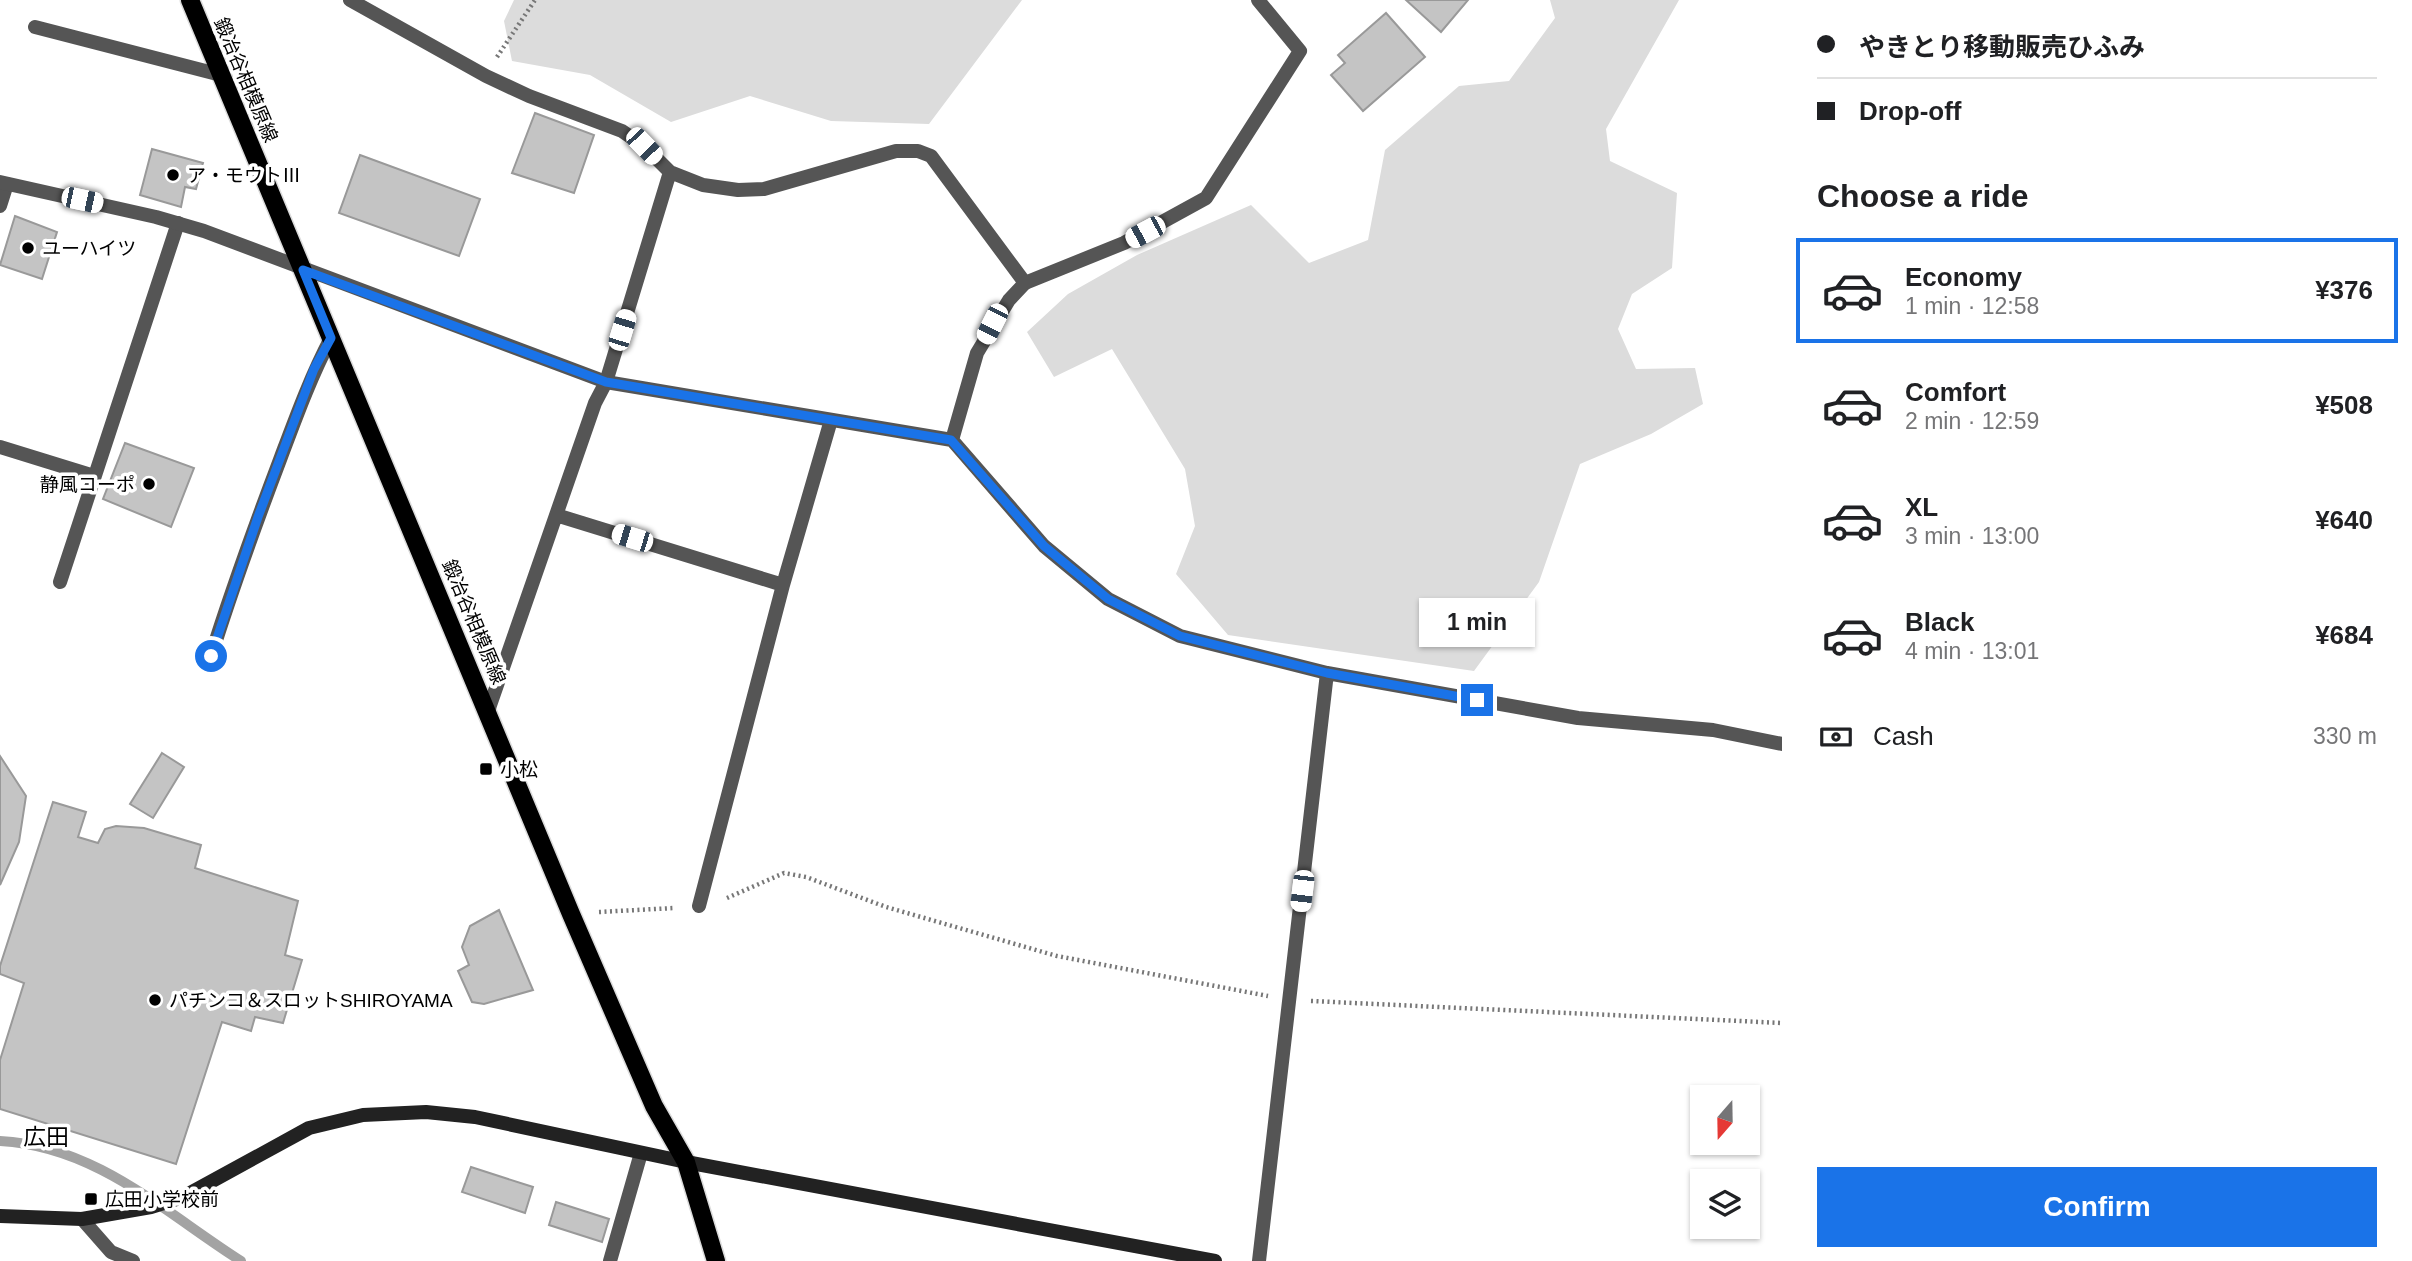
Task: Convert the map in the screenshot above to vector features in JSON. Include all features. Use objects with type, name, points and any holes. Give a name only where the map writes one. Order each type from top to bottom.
[{"type":"main road","name":"鍛冶谷相模原線","points":[[190,0],[571,914],[654,1106],[686,1162],[716,1261]]},
{"type":"street","points":[[350,0],[486,76],[529,96],[622,131],[644,146],[670,172],[703,185],[738,190],[764,189],[897,151],[918,151],[931,156],[1025,283]]},
{"type":"street","points":[[951,440],[977,352],[992,324],[1025,283],[1124,243],[1206,198],[1300,51],[1258,0]]},
{"type":"street","points":[[35,27],[221,75]]},
{"type":"street","points":[[488,711],[595,403],[606,382],[670,172]]},
{"type":"street","points":[[0,206],[3,183],[178,223],[606,382],[951,440],[1044,546],[1108,599],[1180,636],[1327,673],[1578,718],[1713,730],[1782,744]]},
{"type":"street","points":[[60,583],[178,223]]},
{"type":"street","points":[[211,656],[253,530],[314,369],[331,338]]},
{"type":"street","points":[[699,906],[783,585],[831,421]]},
{"type":"street","points":[[0,447],[94,476]]},
{"type":"street","points":[[556,514],[783,585]]},
{"type":"street","points":[[1259,1261],[1327,673]]},
{"type":"street","points":[[0,1216],[90,1218],[183,1197],[309,1128],[363,1115],[426,1112],[475,1117],[686,1162],[1215,1261]]},
{"type":"street","points":[[610,1261],[641,1153]]},
{"type":"street","points":[[90,1218],[110,1256],[132,1261]]},
{"type":"path","points":[[486,76],[535,0]]},
{"type":"path","points":[[571,914],[699,906],[784,873],[806,877],[886,907],[1057,956],[1290,1000],[1782,1023]]},
{"type":"shaded area","points":[[514,0],[1022,0],[929,124],[831,121],[750,96],[671,122],[590,75],[512,61],[504,21]]},
{"type":"shaded area","points":[[1550,0],[1679,0],[1606,129],[1610,161],[1677,193],[1672,268],[1632,294],[1618,329],[1636,369],[1695,368],[1703,404],[1651,434],[1580,464],[1539,582],[1474,671],[1228,635],[1176,574],[1195,526],[1185,469],[1112,349],[1054,377],[1027,332],[1068,294],[1137,255],[1251,205],[1309,263],[1368,240],[1385,150],[1459,86],[1509,81],[1555,18]]},
{"type":"building","points":[[1406,0],[1468,0],[1441,32]]},
{"type":"building","points":[[1386,13],[1425,57],[1363,111],[1331,75],[1345,63],[1338,55]]},
{"type":"building","points":[[535,113],[594,135],[574,193],[512,173]]},
{"type":"building","name":"ア・モウトⅢ","points":[[152,149],[203,163],[196,189],[185,187],[181,207],[140,195]]},
{"type":"building","points":[[360,155],[480,199],[459,256],[339,213]]},
{"type":"building","name":"ユーハイツ","points":[[15,216],[57,232],[42,279],[0,265]]},
{"type":"building","name":"静風コーポ","points":[[125,443],[194,468],[171,527],[103,499]]},
{"type":"building","points":[[162,753],[184,767],[153,818],[130,804]]},
{"type":"building","points":[[0,756],[26,796],[19,842],[0,885]]},
{"type":"building","name":"パチンコ＆スロットSHIROYAMA","points":[[53,802],[86,812],[78,837],[98,843],[105,829],[116,826],[144,828],[201,845],[195,868],[298,901],[285,955],[302,960],[283,1023],[255,1017],[251,1031],[222,1022],[176,1164],[0,1109],[0,1060],[24,983],[0,974],[0,966]]},
{"type":"building","points":[[499,910],[533,990],[484,1004],[472,1002],[458,971],[469,965],[462,947],[470,926]]},
{"type":"building","points":[[471,1167],[533,1187],[525,1213],[462,1192]]},
{"type":"building","points":[[556,1202],[609,1219],[602,1242],[549,1225]]},
{"type":"waterway","points":[[0,1141],[35,1146],[98,1168],[128,1184],[241,1261]]},
{"type":"place","name":"ア・モウトⅢ","points":[[173,175]]},
{"type":"place","name":"ユーハイツ","points":[[28,248]]},
{"type":"place","name":"静風コーポ","points":[[149,484]]},
{"type":"place","name":"小松","points":[[486,769]]},
{"type":"place","name":"パチンコ＆スロットSHIROYAMA","points":[[155,1000]]},
{"type":"place","name":"広田小学校前","points":[[91,1199]]},
{"type":"district","name":"広田","points":[[46,1137]]},
{"type":"route","points":[[211,656],[258,517],[314,369],[331,338],[303,270],[606,382],[951,440],[1044,546],[1108,599],[1180,636],[1327,673],[1477,700]]}]
